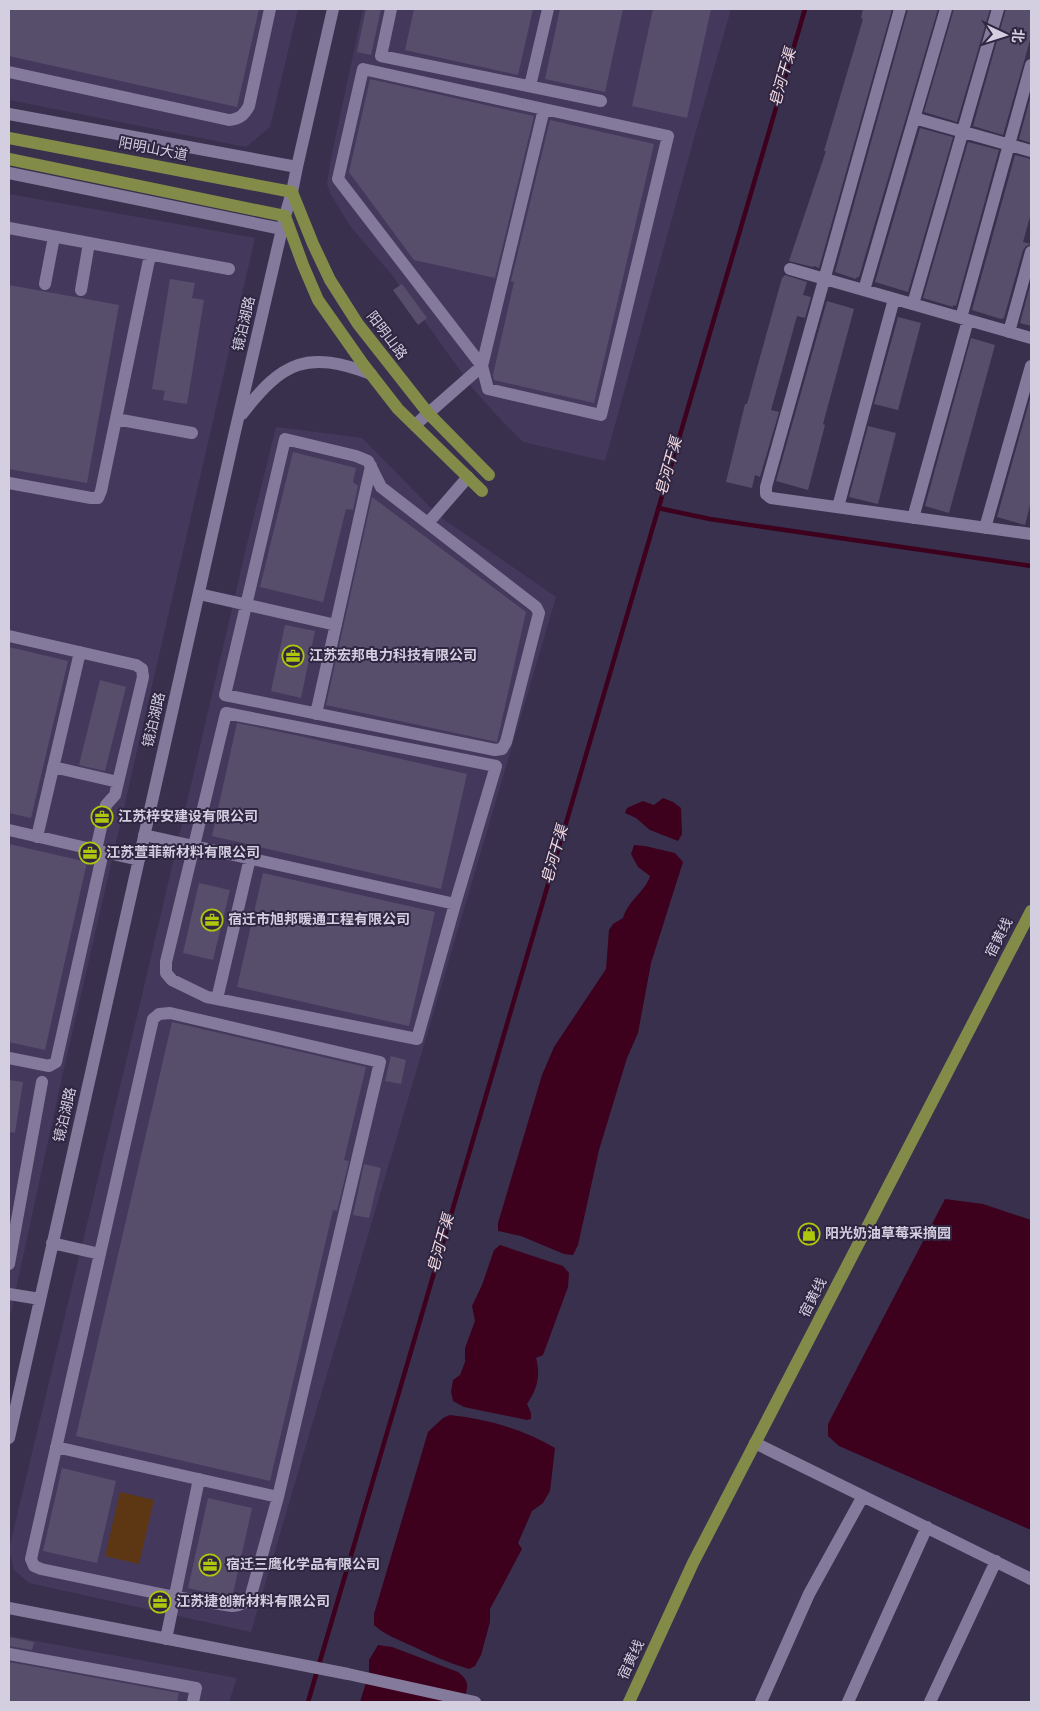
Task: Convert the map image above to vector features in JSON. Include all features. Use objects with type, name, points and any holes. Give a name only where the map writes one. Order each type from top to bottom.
[{"type":"main road","name":"阳明山大道","points":[[9,138],[292,192]]},
{"type":"main road","points":[[9,159],[285,216],[318,300],[371,374],[398,409],[482,491]]},
{"type":"main road","name":"阳明山路","points":[[292,192],[330,280],[358,324],[428,413],[489,475]]},
{"type":"main road","name":"宿黄线","points":[[629,1702],[693,1563],[1031,911]]},
{"type":"street","points":[[9,72],[229,120],[238,120],[249,106],[270,9]]},
{"type":"street","name":"镜泊湖路","points":[[9,1438],[238,418],[333,9]]},
{"type":"street","points":[[391,9],[381,56],[601,101]]},
{"type":"street","points":[[530,86],[548,9]]},
{"type":"street","points":[[900,9],[823,279],[766,487],[766,494],[770,498],[1031,534]]},
{"type":"street","points":[[864,290],[946,9]]},
{"type":"street","points":[[913,304],[998,9]]},
{"type":"street","points":[[913,518],[1031,65]]},
{"type":"street","points":[[363,69],[544,109],[668,136],[601,415],[488,390],[482,366],[338,179],[363,69]]},
{"type":"street","points":[[415,425],[482,366],[544,109]]},
{"type":"street","points":[[9,114],[296,167]]},
{"type":"street","points":[[914,118],[1031,151]]},
{"type":"street","points":[[9,173],[282,229]]},
{"type":"street","points":[[9,228],[229,269]]},
{"type":"street","points":[[45,284],[54,237]]},
{"type":"street","points":[[81,290],[89,243]]},
{"type":"street","points":[[1009,332],[1031,252]]},
{"type":"street","points":[[9,483],[98,498],[150,255]]},
{"type":"street","points":[[790,269],[1031,338]]},
{"type":"street","points":[[838,507],[894,299]]},
{"type":"street","points":[[238,418],[258,392],[274,377],[287,369],[303,364],[340,363],[371,374]]},
{"type":"street","points":[[985,528],[1031,366]]},
{"type":"street","points":[[116,419],[192,433]]},
{"type":"street","points":[[285,439],[356,456],[368,461],[371,466],[382,487],[536,607],[539,613],[506,742],[502,748],[495,750],[225,695],[285,439]]},
{"type":"street","points":[[316,714],[371,466]]},
{"type":"street","points":[[428,523],[468,477]]},
{"type":"street","points":[[199,594],[336,625]]},
{"type":"street","points":[[9,636],[136,665],[142,669],[143,677],[115,795],[106,805],[99,851],[56,1062],[49,1066],[9,1058]]},
{"type":"street","points":[[37,837],[80,652]]},
{"type":"street","points":[[226,713],[496,766],[417,1039],[207,997],[172,980],[166,973],[166,962],[193,846],[226,713]]},
{"type":"street","points":[[53,766],[118,782]]},
{"type":"street","points":[[9,830],[139,860]]},
{"type":"street","points":[[144,835],[455,904]]},
{"type":"street","points":[[217,998],[250,858]]},
{"type":"street","points":[[170,1013],[380,1062],[278,1496],[251,1595],[247,1602],[232,1606],[175,1597],[34,1566],[30,1559],[56,1447],[153,1019],[159,1014],[170,1013]]},
{"type":"street","points":[[9,1264],[42,1082]]},
{"type":"street","points":[[52,1243],[100,1254]]},
{"type":"street","points":[[9,1294],[40,1299]]},
{"type":"street","points":[[755,1443],[1031,1578]]},
{"type":"street","points":[[56,1447],[278,1496]]},
{"type":"street","points":[[166,1639],[200,1479]]},
{"type":"street","points":[[761,1702],[809,1594],[863,1496]]},
{"type":"street","points":[[848,1702],[927,1527]]},
{"type":"street","points":[[930,1702],[996,1561]]},
{"type":"street","points":[[9,1608],[348,1674],[475,1702]]},
{"type":"street","points":[[9,1654],[196,1688],[193,1702]]},
{"type":"shaded area","points":[[9,9],[298,9],[270,127],[246,147],[9,100]]},
{"type":"shaded area","points":[[363,9],[731,9],[605,461],[523,442],[474,390],[392,275],[351,227],[331,195],[327,184],[331,158]]},
{"type":"shaded area","points":[[9,194],[255,238],[62,1077],[9,1321]]},
{"type":"shaded area","points":[[276,427],[362,438],[439,516],[556,597],[251,1632],[29,1583],[14,1570],[9,1549]]},
{"type":"shaded area","points":[[663,798],[681,808],[682,834],[678,841],[650,830],[636,818],[625,813],[627,808],[643,801],[654,805]]},
{"type":"shaded area","points":[[634,845],[675,853],[683,862],[651,963],[638,1033],[627,1058],[599,1150],[578,1245],[573,1255],[564,1254],[521,1236],[498,1231],[498,1223],[542,1075],[554,1047],[606,969],[609,930],[613,924],[623,918],[629,906],[648,882],[650,876],[638,867],[631,854]]},
{"type":"shaded area","points":[[945,1199],[983,1204],[1031,1220],[1031,1530],[839,1446],[828,1436],[828,1424]]},
{"type":"shaded area","points":[[500,1245],[563,1266],[569,1273],[568,1287],[543,1355],[536,1358],[538,1377],[536,1388],[527,1404],[531,1413],[531,1419],[527,1420],[464,1407],[453,1401],[451,1392],[453,1380],[460,1375],[465,1362],[465,1348],[475,1321],[472,1306],[482,1285],[494,1250]]},
{"type":"shaded area","points":[[450,1415],[478,1419],[517,1430],[555,1448],[550,1491],[543,1503],[532,1511],[518,1543],[522,1549],[490,1609],[490,1622],[481,1655],[475,1666],[469,1669],[440,1659],[383,1632],[374,1625],[374,1614],[428,1432],[443,1418]]},
{"type":"shaded area","points":[[120,1492],[154,1500],[139,1564],[105,1556]]},
{"type":"shaded area","points":[[9,1636],[237,1678],[229,1702],[9,1702]]},
{"type":"shaded area","points":[[378,1645],[392,1647],[458,1672],[467,1682],[463,1702],[360,1702],[369,1673],[369,1660]]},
{"type":"building","points":[[9,9],[259,9],[237,107],[9,56]]},
{"type":"building","points":[[366,9],[381,9],[371,55],[357,52]]},
{"type":"building","points":[[414,9],[533,9],[518,75],[405,50]]},
{"type":"building","points":[[560,9],[623,9],[605,92],[545,79]]},
{"type":"building","points":[[653,9],[711,9],[687,118],[632,106]]},
{"type":"building","points":[[863,9],[892,9],[819,268],[813,267],[789,261],[826,151],[824,151],[863,19],[861,18]]},
{"type":"building","points":[[908,9],[938,9],[859,277],[856,279],[835,272]]},
{"type":"building","points":[[954,9],[990,9],[957,122],[924,112]]},
{"type":"building","points":[[1006,9],[1031,9],[1031,37],[1003,135],[973,126]]},
{"type":"building","points":[[370,79],[534,116],[495,278],[414,260],[349,172]]},
{"type":"building","points":[[1031,95],[1031,143],[1019,139]]},
{"type":"building","points":[[550,120],[654,144],[594,403],[494,380],[493,375],[514,282],[511,281]]},
{"type":"building","points":[[920,128],[953,137],[908,292],[875,282]]},
{"type":"building","points":[[968,142],[999,150],[956,306],[953,305],[953,307],[923,298]]},
{"type":"building","points":[[1015,155],[1031,159],[1031,213],[1023,242],[1031,244],[1023,250],[1004,318],[1001,319],[972,310]]},
{"type":"building","points":[[785,275],[807,282],[803,295],[811,297],[805,318],[797,316],[771,410],[779,412],[760,477],[755,475],[752,488],[726,482],[745,404],[747,404],[782,278]]},
{"type":"building","points":[[170,279],[195,283],[192,298],[204,300],[187,404],[163,400],[165,391],[152,389]]},
{"type":"building","points":[[1031,282],[1031,326],[1020,323]]},
{"type":"building","points":[[402,284],[427,318],[418,325],[393,290]]},
{"type":"building","points":[[9,285],[119,305],[87,483],[9,469]]},
{"type":"building","points":[[827,301],[854,309],[823,424],[825,425],[808,490],[776,481]]},
{"type":"building","points":[[898,317],[921,323],[898,410],[874,404]]},
{"type":"building","points":[[971,338],[995,345],[949,513],[925,506]]},
{"type":"building","points":[[1031,395],[1031,501],[1025,525],[997,517]]},
{"type":"building","points":[[868,426],[896,433],[878,504],[849,497]]},
{"type":"building","points":[[293,452],[356,468],[353,482],[358,486],[353,510],[346,509],[323,602],[260,587]]},
{"type":"building","points":[[372,497],[526,612],[497,742],[326,705]]},
{"type":"building","points":[[285,625],[315,631],[301,698],[271,691]]},
{"type":"building","points":[[9,647],[68,661],[31,818],[9,813]]},
{"type":"building","points":[[100,680],[126,687],[105,771],[79,765]]},
{"type":"building","points":[[237,723],[467,774],[441,889],[212,836]]},
{"type":"building","points":[[9,844],[87,862],[45,1050],[9,1042]]},
{"type":"building","points":[[263,873],[435,912],[409,1026],[237,987]]},
{"type":"building","points":[[199,883],[230,890],[213,960],[183,953]]},
{"type":"building","points":[[172,1022],[366,1067],[344,1160],[349,1161],[337,1211],[333,1210],[270,1481],[76,1436]]},
{"type":"building","points":[[391,1056],[406,1060],[401,1084],[385,1081]]},
{"type":"building","points":[[9,1080],[23,1082],[15,1133],[9,1132]]},
{"type":"building","points":[[364,1164],[381,1168],[369,1218],[353,1215]]},
{"type":"building","points":[[62,1468],[116,1481],[97,1563],[43,1551]]},
{"type":"building","points":[[208,1498],[252,1508],[232,1598],[188,1588]]},
{"type":"building","points":[[9,1637],[34,1642],[32,1650],[9,1646]]},
{"type":"building","points":[[9,1662],[179,1693],[177,1702],[9,1702]]},
{"type":"waterway","name":"皂河干渠","points":[[308,1702],[805,9]]},
{"type":"waterway","points":[[658,508],[710,519],[1031,566]]},
{"type":"place","name":"江苏宏邦电力科技有限公司","points":[[293,656]]},
{"type":"place","name":"江苏梓安建设有限公司","points":[[102,817]]},
{"type":"place","name":"江苏萱菲新材料有限公司","points":[[90,853]]},
{"type":"place","name":"宿迁市旭邦暖通工程有限公司","points":[[212,920]]},
{"type":"place","name":"阳光奶油草莓采摘园","points":[[809,1234]]},
{"type":"place","name":"宿迁三鹰化学品有限公司","points":[[210,1565]]},
{"type":"place","name":"江苏捷创新材料有限公司","points":[[160,1602]]}]
